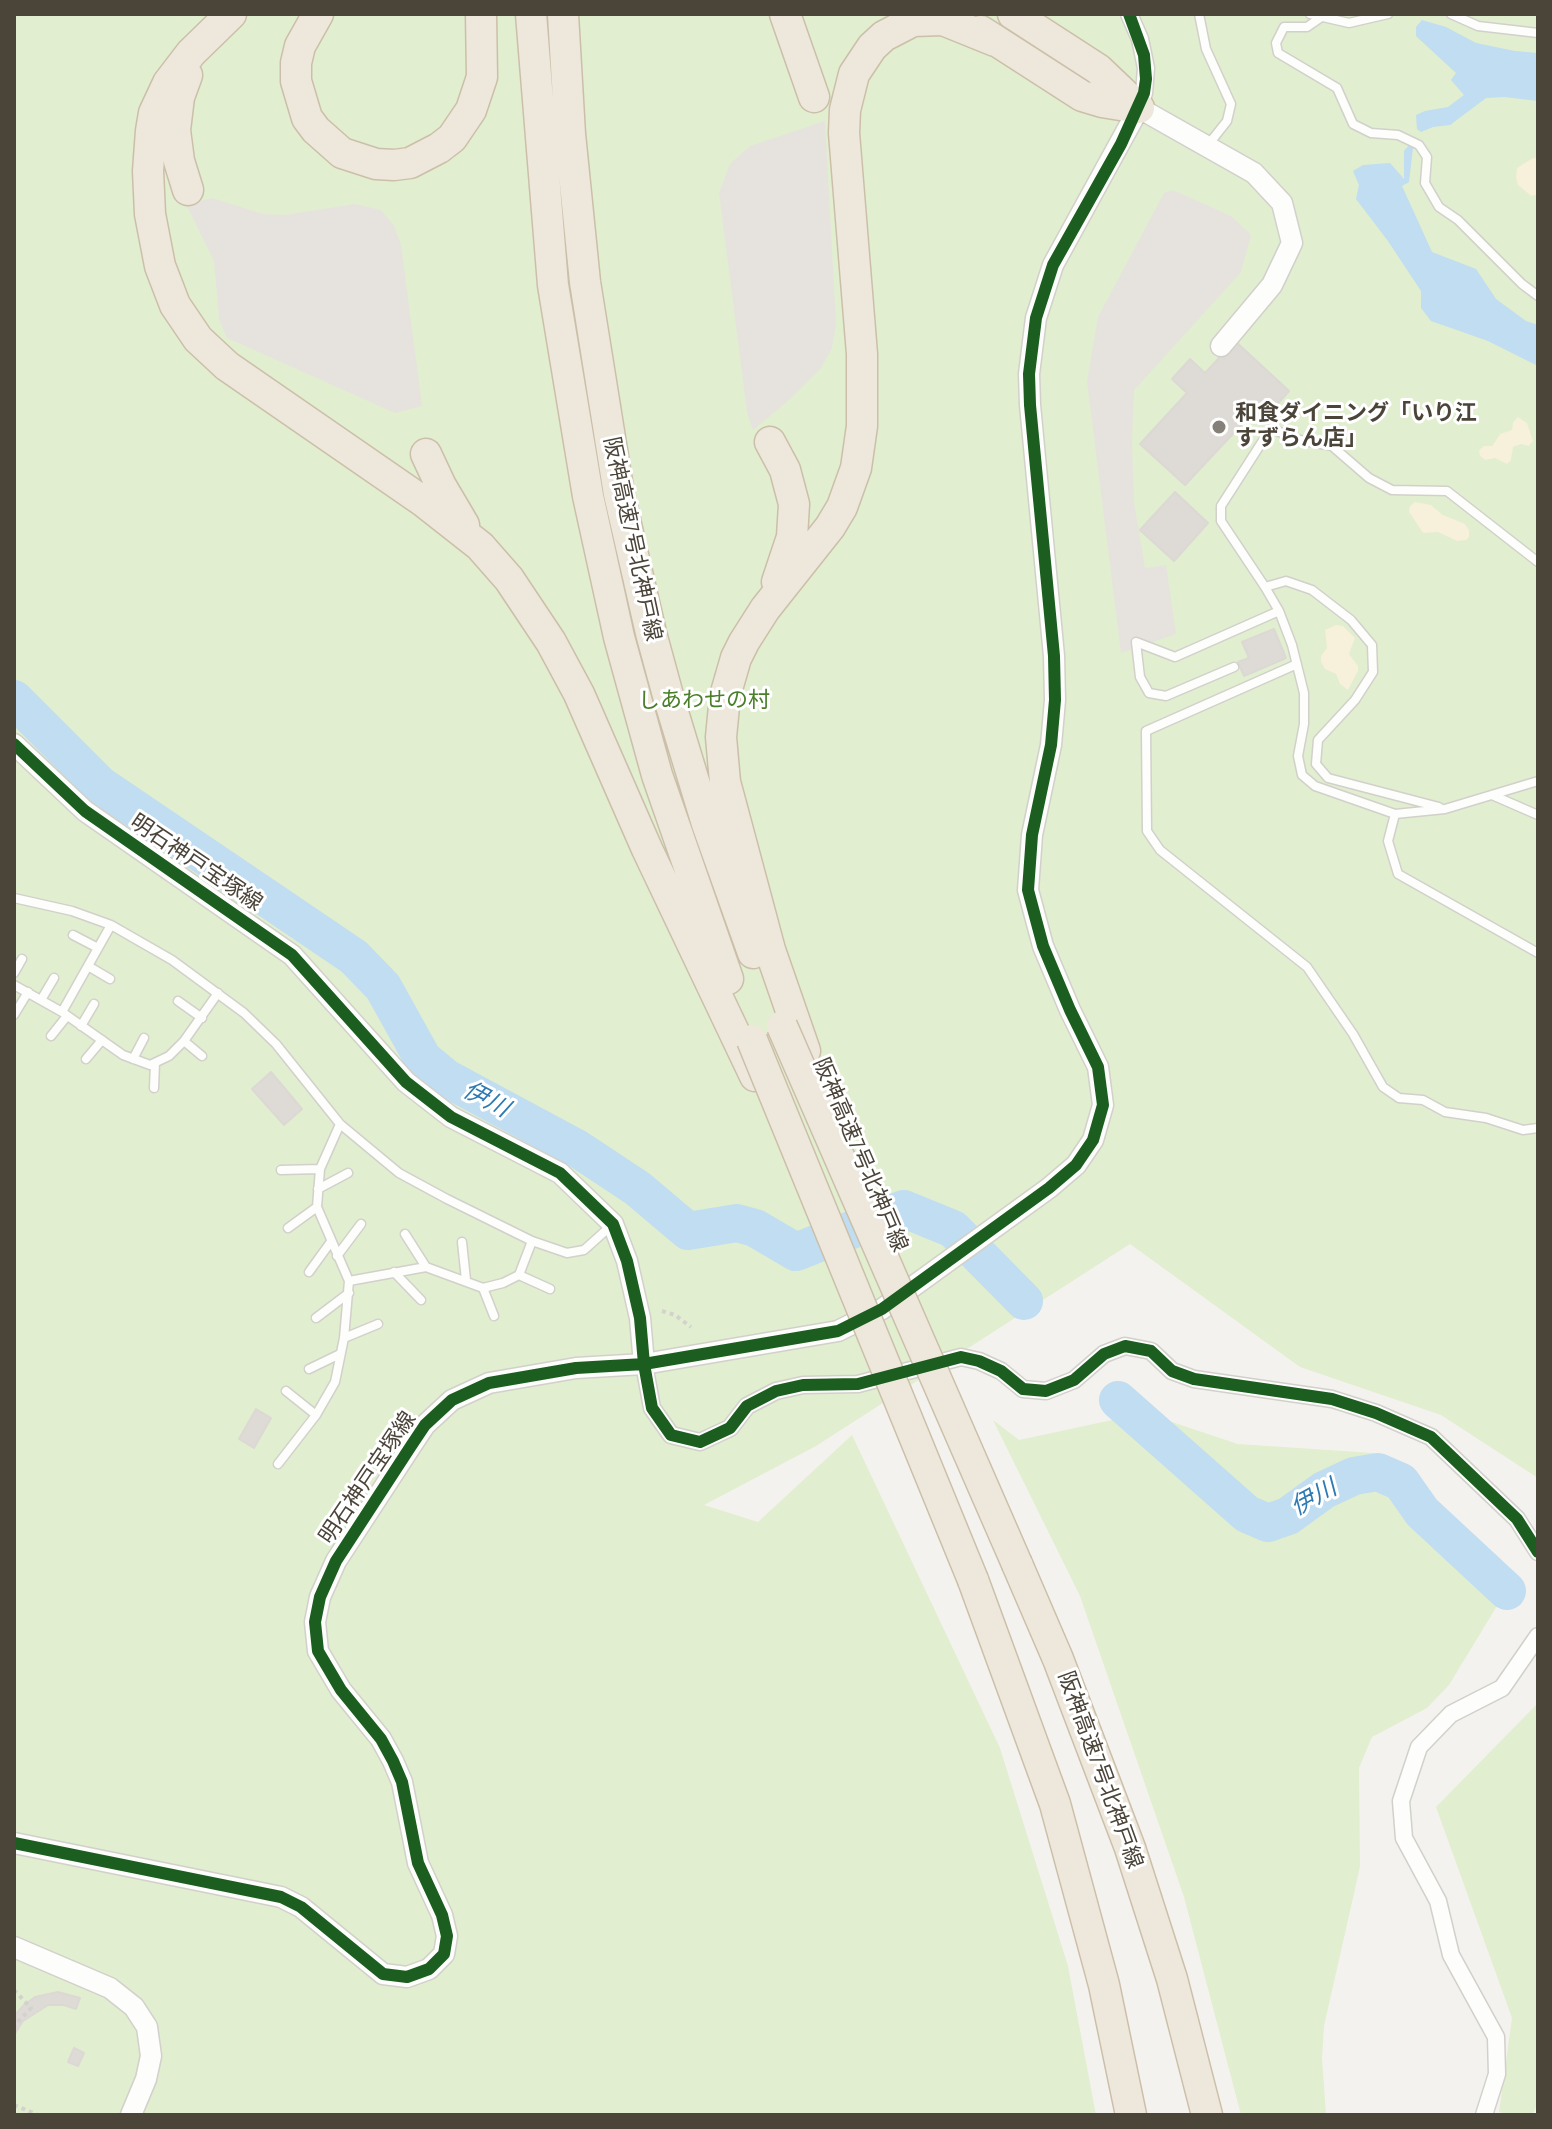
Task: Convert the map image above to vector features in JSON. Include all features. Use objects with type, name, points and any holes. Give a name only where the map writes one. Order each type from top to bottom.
[{"type":"highway","points":[[318,14],[303,38],[296,63],[298,92],[307,118],[322,137],[342,153],[376,164],[394,165],[410,163],[439,148],[452,138],[471,110],[482,77],[481,14]]},
{"type":"highway","name":"阪神高速7号北神戸線","points":[[531,14],[553,285],[572,416],[602,566],[638,706],[677,838],[746,1042],[813,1191],[973,1580],[1055,1804],[1104,1985],[1131,2115]]},
{"type":"highway","name":"阪神高速7号北神戸線","points":[[563,14],[570,134],[585,282],[619,494],[651,633],[698,794],[748,942],[788,1024],[884,1260],[1064,1674],[1130,1848],[1172,1979],[1207,2115]]},
{"type":"highway","points":[[785,14],[814,97]]},
{"type":"highway","points":[[958,14],[1082,96],[1139,108]]},
{"type":"highway","points":[[1013,14],[1098,69],[1139,108]]},
{"type":"highway","points":[[228,16],[191,53],[168,83],[154,113],[148,171],[150,214],[160,266],[175,305],[198,339],[227,366],[424,502],[480,546]]},
{"type":"highway","points":[[188,190],[176,145],[179,97],[198,55],[228,16]]},
{"type":"highway","points":[[788,1024],[725,782],[721,737],[725,696],[744,642],[765,609],[816,547],[836,517],[850,487],[859,449],[862,354],[844,133],[845,110],[854,74],[872,47],[884,36],[913,21],[943,20],[995,41]]},
{"type":"highway","points":[[765,609],[788,555],[794,521],[791,487],[770,442]]},
{"type":"highway","points":[[426,454],[447,496],[480,546],[514,586],[565,667],[647,849],[746,1042]]},
{"type":"street","points":[[1129,14],[1140,39],[1146,68],[1144,93],[1139,108],[1053,265],[1036,318],[1029,374],[1054,656],[1055,700],[1051,745],[1032,835],[1028,890],[1043,946],[1098,1067],[1103,1105],[1093,1140],[1076,1165],[994,1229],[882,1309],[838,1331],[644,1364],[652,1408],[671,1435],[700,1442],[730,1428],[747,1406],[776,1391],[803,1385],[858,1384],[961,1357],[1001,1371],[1023,1389],[1046,1391],[1074,1380],[1104,1354],[1125,1346],[1151,1351],[1172,1371],[1194,1379],[1332,1399],[1376,1413],[1431,1437],[1517,1519],[1538,1552]]},
{"type":"street","points":[[1139,108],[1254,173],[1282,203],[1292,243],[1272,285],[1221,346]]},
{"type":"street","name":"明石神戸宝塚線","points":[[14,744],[85,811],[292,955],[406,1082],[451,1117],[560,1173],[613,1224],[627,1261],[640,1318],[644,1364],[576,1368],[489,1383],[452,1400],[425,1425],[336,1561],[320,1597],[315,1622],[318,1651],[341,1690],[381,1739],[393,1761],[402,1782],[418,1863],[442,1915],[447,1936],[444,1954],[429,1969],[407,1977],[383,1974],[301,1907],[281,1897],[14,1843]]},
{"type":"street","points":[[1484,2115],[1497,2074],[1496,2037],[1451,1955],[1438,1901],[1404,1838],[1401,1801],[1419,1747],[1451,1714],[1502,1688],[1538,1636]]},
{"type":"street","points":[[14,1947],[110,1988],[134,2007],[147,2027],[151,2056],[146,2079],[131,2115]]},
{"type":"lane","points":[[1199,14],[1206,49],[1231,104],[1227,121],[1207,146]]},
{"type":"lane","points":[[1310,14],[1320,18],[1342,18],[1349,23],[1386,14]]},
{"type":"lane","points":[[1451,14],[1478,26],[1538,33]]},
{"type":"lane","points":[[1320,18],[1307,27],[1284,27],[1276,43],[1278,53],[1337,88],[1353,124],[1371,133],[1398,135],[1419,145],[1427,157],[1425,183],[1439,207],[1458,220],[1538,296]]},
{"type":"lane","points":[[1538,562],[1447,491],[1392,490],[1369,478],[1332,446],[1294,439],[1271,428],[1221,506],[1221,521],[1279,611],[1297,664],[1304,693],[1304,724],[1298,756],[1302,775],[1315,786],[1395,814],[1445,809],[1538,781]]},
{"type":"lane","points":[[1265,587],[1286,581],[1312,590],[1351,620],[1372,645],[1373,672],[1355,700],[1318,740],[1316,764],[1328,778],[1445,809]]},
{"type":"lane","points":[[1234,667],[1166,696],[1149,693],[1140,677],[1136,642],[1175,657],[1279,611]]},
{"type":"lane","points":[[1297,664],[1146,731],[1147,831],[1160,850],[1307,967],[1353,1034],[1383,1087],[1399,1098],[1423,1100],[1445,1112],[1486,1118],[1523,1130],[1538,1128]]},
{"type":"lane","points":[[1492,795],[1538,815]]},
{"type":"lane","points":[[1395,814],[1388,841],[1398,874],[1538,953]]},
{"type":"lane","points":[[14,898],[72,911],[111,925],[172,960],[244,1013],[276,1044],[340,1124],[399,1173],[532,1241],[567,1253],[584,1250],[613,1224]]},
{"type":"lane","points":[[51,1036],[111,925]]},
{"type":"lane","points":[[73,935],[98,948]]},
{"type":"lane","points":[[14,973],[22,959]]},
{"type":"lane","points":[[88,966],[110,979]]},
{"type":"lane","points":[[41,1000],[54,978]]},
{"type":"lane","points":[[14,985],[133,1059],[150,1065],[169,1056],[184,1041],[218,993]]},
{"type":"lane","points":[[14,1015],[28,992]]},
{"type":"lane","points":[[178,1001],[202,1018]]},
{"type":"lane","points":[[81,1026],[94,1004]]},
{"type":"lane","points":[[133,1059],[144,1038]]},
{"type":"lane","points":[[86,1059],[102,1040]]},
{"type":"lane","points":[[184,1041],[202,1056]]},
{"type":"lane","points":[[154,1088],[155,1063]]},
{"type":"lane","points":[[278,1464],[316,1415],[335,1382],[344,1338],[349,1281],[317,1207],[320,1169],[340,1124]]},
{"type":"lane","points":[[281,1170],[320,1169]]},
{"type":"lane","points":[[318,1189],[348,1173]]},
{"type":"lane","points":[[288,1228],[317,1207]]},
{"type":"lane","points":[[337,1256],[361,1224]]},
{"type":"lane","points":[[405,1234],[426,1267]]},
{"type":"lane","points":[[349,1281],[426,1267],[483,1288],[519,1275],[532,1241]]},
{"type":"lane","points":[[462,1242],[466,1280]]},
{"type":"lane","points":[[309,1272],[330,1243]]},
{"type":"lane","points":[[394,1272],[421,1300]]},
{"type":"lane","points":[[519,1275],[550,1289]]},
{"type":"lane","points":[[483,1288],[494,1316]]},
{"type":"lane","points":[[316,1318],[349,1293]]},
{"type":"lane","points":[[344,1338],[378,1324]]},
{"type":"lane","points":[[309,1369],[340,1354]]},
{"type":"lane","points":[[286,1391],[316,1415]]},
{"type":"path","points":[[662,1311],[675,1315],[691,1327]]},
{"type":"path","points":[[14,1990],[31,2008],[14,2026]]},
{"type":"path","points":[[14,2105],[38,2115]]},
{"type":"green space","name":"しあわせの村","points":[[14,14],[1538,14],[1538,1478],[1441,1415],[1300,1367],[1130,1244],[816,1446],[704,1505],[758,1522],[852,1435],[1000,1748],[1068,1966],[1096,2115],[14,2115]]},
{"type":"green space","points":[[1145,1413],[1238,1444],[1373,1453],[1452,1515],[1503,1596],[1449,1685],[1427,1708],[1372,1737],[1359,1768],[1360,1867],[1324,2026],[1322,2058],[1326,2115],[1241,2115],[1184,1897],[1080,1596],[993,1420],[1019,1440]]},
{"type":"green space","points":[[1538,1703],[1538,2103],[1532,2115],[1509,2115],[1499,2112],[1512,2018],[1436,1807]]},
{"type":"sand","points":[[1538,158],[1538,194],[1531,196],[1518,185],[1516,178],[1517,168]]},
{"type":"sand","points":[[1518,417],[1527,423],[1533,441],[1529,446],[1521,444],[1513,447],[1511,460],[1507,464],[1495,458],[1485,460],[1480,456],[1479,450],[1492,446],[1500,434],[1512,430],[1513,422]]},
{"type":"sand","points":[[1415,502],[1431,505],[1443,515],[1465,524],[1469,537],[1457,541],[1438,532],[1423,533],[1409,512]]},
{"type":"sand","points":[[1336,625],[1343,626],[1355,638],[1349,654],[1358,671],[1348,690],[1340,684],[1336,674],[1325,669],[1321,662],[1327,648],[1325,630]]},
{"type":"shaded area","points":[[825,121],[836,323],[832,348],[821,368],[753,430],[747,412],[719,193],[730,164],[750,146]]},
{"type":"shaded area","points":[[1173,190],[1231,216],[1251,235],[1241,272],[1134,390],[1134,503],[1145,568],[1166,565],[1176,634],[1121,653],[1087,381],[1098,317],[1164,193]]},
{"type":"shaded area","points":[[212,198],[263,214],[284,215],[355,204],[381,210],[394,226],[401,245],[422,406],[395,413],[227,338],[219,319],[214,261],[186,204]]},
{"type":"water","points":[[1422,20],[1446,27],[1476,43],[1538,53],[1538,101],[1486,98],[1450,125],[1421,132],[1417,129],[1416,115],[1448,107],[1464,95],[1451,80],[1456,73],[1416,36],[1416,27]]},
{"type":"water","points":[[1410,144],[1413,148],[1409,182],[1402,186],[1432,252],[1476,269],[1496,299],[1526,321],[1538,325],[1538,366],[1488,341],[1431,321],[1421,308],[1421,291],[1356,199],[1359,185],[1353,171],[1363,165],[1390,163],[1404,179],[1404,151]]},
{"type":"building","points":[[1235,341],[1289,391],[1264,419],[1255,410],[1185,485],[1140,444],[1187,393],[1172,379],[1190,359],[1205,373]]},
{"type":"building","points":[[1175,492],[1208,523],[1174,561],[1140,530]]},
{"type":"building","points":[[1274,629],[1286,658],[1244,676],[1238,662],[1249,658],[1242,642]]},
{"type":"building","points":[[271,1072],[302,1109],[284,1125],[252,1089]]},
{"type":"building","points":[[256,1409],[271,1418],[254,1448],[239,1439]]},
{"type":"building","points":[[58,1992],[80,1998],[76,2009],[48,2005],[23,2021],[14,2035],[14,2016],[24,2005],[35,1997]]},
{"type":"building","points":[[74,2048],[84,2053],[78,2066],[68,2062]]},
{"type":"waterway","name":"伊川","points":[[14,699],[100,785],[354,957],[383,987],[423,1059],[446,1078],[578,1149],[637,1188],[688,1231],[737,1223],[755,1228],[796,1252],[904,1209],[953,1229],[1024,1301]]},
{"type":"waterway","name":"伊川","points":[[1118,1400],[1247,1514],[1268,1523],[1288,1516],[1324,1490],[1354,1476],[1378,1472],[1401,1482],[1422,1512],[1507,1591]]},
{"type":"cycle path","points":[[1129,14],[1144,55],[1144,93],[1121,144],[1053,265],[1036,318],[1029,374],[1054,656],[1055,700],[1051,745],[1032,835],[1028,890],[1043,946],[1098,1067],[1103,1105],[1093,1140],[1076,1165],[1049,1188],[882,1309],[838,1331],[644,1364],[652,1408],[671,1435],[700,1442],[730,1428],[747,1406],[776,1391],[803,1385],[858,1384],[961,1357],[1001,1371],[1023,1389],[1046,1391],[1074,1380],[1104,1354],[1125,1346],[1151,1351],[1172,1371],[1194,1379],[1332,1399],[1376,1413],[1431,1437],[1517,1519],[1538,1552]]},
{"type":"cycle path","points":[[14,744],[85,811],[292,955],[406,1082],[451,1117],[560,1173],[613,1224],[627,1261],[640,1318],[644,1364],[576,1368],[489,1383],[452,1400],[425,1425],[336,1561],[320,1597],[315,1622],[318,1651],[341,1690],[381,1739],[393,1761],[402,1782],[418,1863],[442,1915],[447,1936],[444,1954],[429,1969],[407,1977],[383,1974],[301,1907],[281,1897],[14,1843]]},
{"type":"place","name":"和食ダイニング「いり江 すずらん店」","points":[[1219,427]]}]
